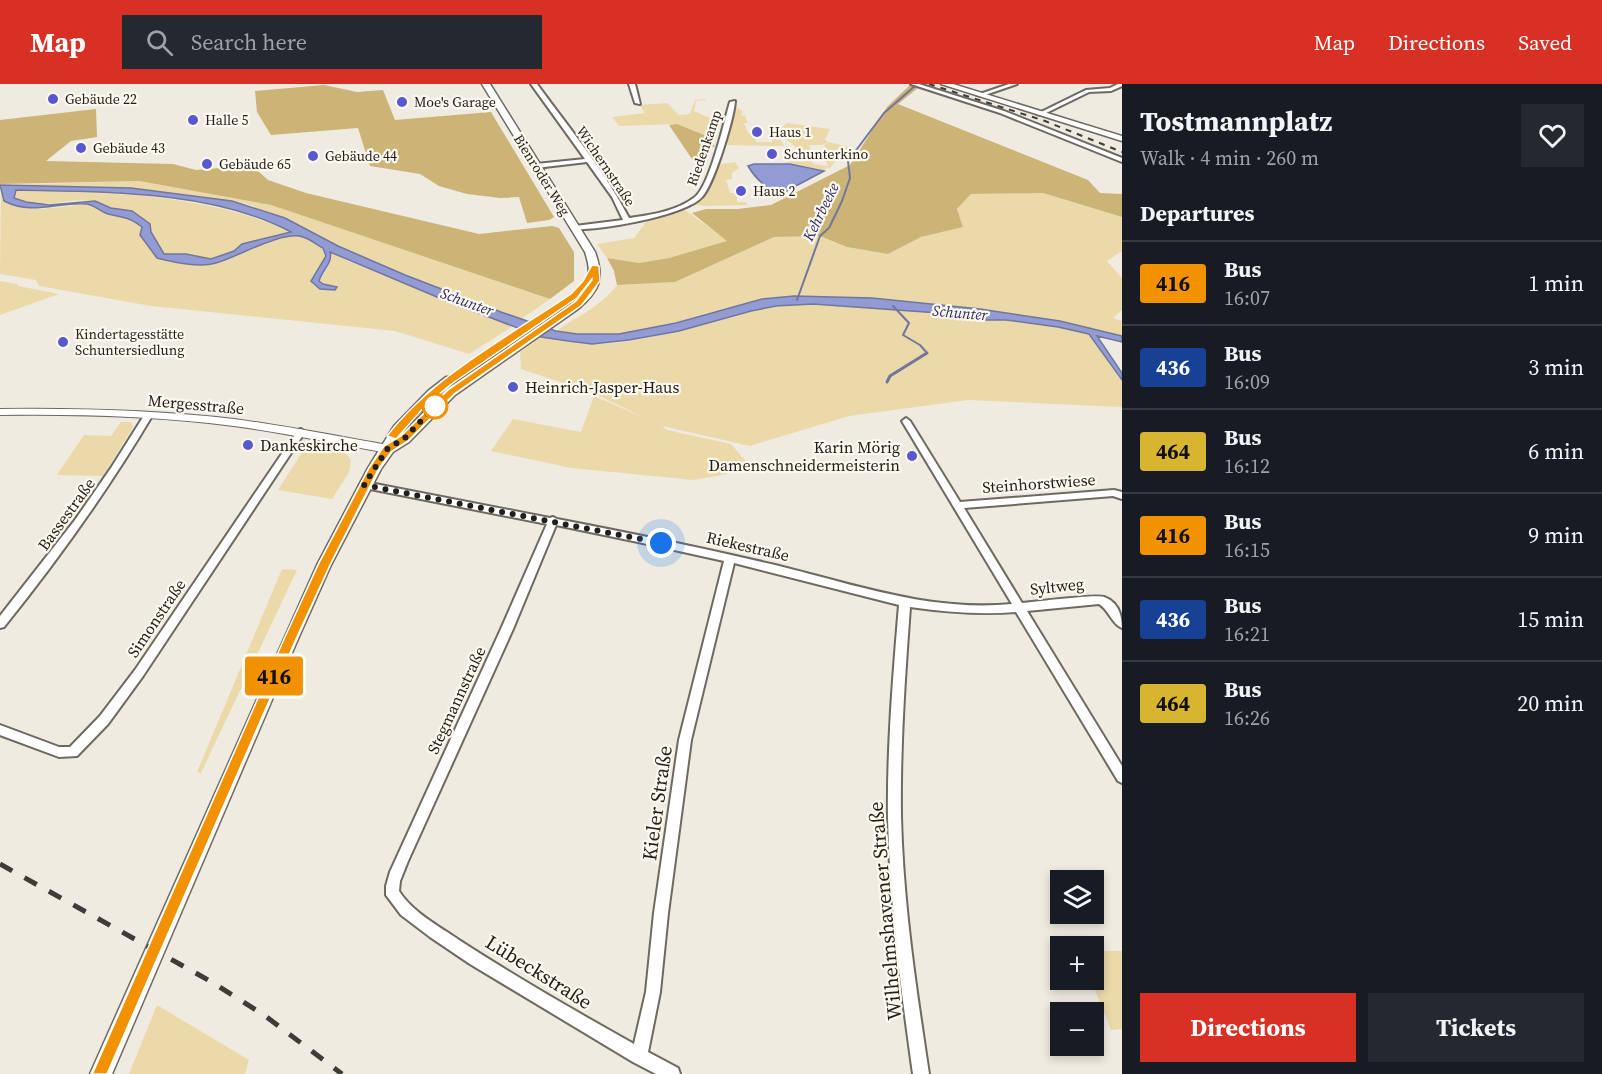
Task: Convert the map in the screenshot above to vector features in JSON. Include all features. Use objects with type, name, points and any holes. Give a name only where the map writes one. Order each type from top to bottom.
[{"type":"main road","name":"Bienroder Weg","points":[[101,1074],[290,639],[364,485],[388,448],[404,439],[451,392],[511,344],[555,314],[574,307],[591,291],[596,281],[595,266],[590,252],[486,84]]},
{"type":"main road","points":[[945,84],[1120,136]]},
{"type":"street","name":"Wichernstraße","points":[[534,84],[622,206],[627,220],[575,228]]},
{"type":"street","points":[[632,84],[638,103]]},
{"type":"street","points":[[914,84],[1013,117],[1122,160]]},
{"type":"street","points":[[980,95],[1014,84]]},
{"type":"street","points":[[1040,114],[1088,92],[1111,89],[1122,84]]},
{"type":"street","points":[[1111,89],[1122,93]]},
{"type":"street","name":"Riedenkamp","points":[[627,220],[673,210],[700,196],[708,179],[733,102]]},
{"type":"street","points":[[536,166],[589,160]]},
{"type":"street","name":"Mergesstraße","points":[[0,412],[148,416],[237,423],[388,448]]},
{"type":"street","name":"Bassestraße","points":[[0,624],[98,496],[148,416]]},
{"type":"street","points":[[906,422],[1122,777]]},
{"type":"street","name":"Simonstraße","points":[[0,730],[60,752],[73,752],[104,720],[139,673],[301,432]]},
{"type":"street","name":"Riekestraße","points":[[364,485],[553,520],[730,559],[905,602],[956,610],[1019,607]]},
{"type":"street","name":"Steinhorstwiese","points":[[957,505],[1114,493],[1122,496]]},
{"type":"street","name":"Stegmannstraße","points":[[392,894],[401,860],[507,630],[553,520]]},
{"type":"street","name":"Kieler Straße","points":[[639,1056],[653,992],[661,912],[685,740],[730,559]]},
{"type":"street","name":"Syltweg","points":[[1019,607],[1095,599],[1106,602],[1122,624]]},
{"type":"street","name":"Wilhelmshavener Straße","points":[[905,602],[896,722],[896,847],[909,991],[921,1074]]},
{"type":"street","name":"Lübeckstraße","points":[[392,894],[399,905],[451,942],[539,998],[672,1074]]},
{"type":"shaded area","points":[[324,85],[357,92],[383,90],[395,120],[491,112],[554,217],[549,220],[527,223],[519,197],[500,198],[467,194],[439,186],[420,174],[370,166],[358,128],[271,135],[257,112],[255,91]]},
{"type":"shaded area","points":[[910,85],[919,87],[898,104],[1088,180],[1100,193],[1122,194],[1122,217],[1043,193],[971,194],[957,209],[963,227],[921,237],[888,254],[847,247],[820,236],[774,237],[675,282],[617,285],[614,271],[607,258],[639,263],[669,258],[727,241],[692,213],[706,209],[738,209],[771,205],[850,165],[887,107]]},
{"type":"shaded area","points":[[695,100],[707,100],[696,101],[694,111],[714,120],[709,137],[677,124],[619,126],[612,117],[645,113],[640,105],[667,103],[679,115],[690,114]]},
{"type":"shaded area","points":[[736,107],[743,111],[741,115],[745,116],[748,123],[744,123],[748,133],[754,134],[756,142],[773,142],[767,132],[770,132],[781,140],[784,146],[724,145]]},
{"type":"shaded area","points":[[96,109],[97,137],[71,141],[46,161],[173,164],[196,170],[219,168],[224,160],[248,162],[268,180],[306,193],[479,234],[552,226],[559,228],[574,252],[574,281],[550,299],[271,205],[139,181],[0,184],[0,120]]},
{"type":"shaded area","points":[[787,123],[830,129],[825,140],[828,142],[822,145],[809,145],[811,152],[801,152],[802,149],[800,152],[776,133]]},
{"type":"shaded area","points":[[677,124],[709,137],[715,147],[710,147],[694,185],[698,168],[669,125]]},
{"type":"shaded area","points":[[829,142],[848,147],[829,169],[828,167],[824,170],[784,162],[799,161],[801,155],[808,155],[813,164],[828,166],[824,157],[829,156],[824,145]]},
{"type":"shaded area","points":[[735,162],[739,168],[732,173],[732,179],[726,180],[730,193],[737,193],[737,202],[746,202],[747,205],[691,204],[702,197],[716,165]]},
{"type":"shaded area","points":[[139,181],[271,205],[550,299],[521,319],[405,275],[250,205],[232,201],[131,188],[0,185]]},
{"type":"shaded area","points":[[1,190],[5,201],[23,207],[42,209],[87,204],[109,214],[125,216],[142,227],[140,235],[157,258],[179,263],[202,265],[216,263],[283,237],[303,237],[323,248],[326,256],[311,281],[315,286],[329,286],[319,281],[328,267],[329,251],[348,261],[513,326],[469,354],[395,331],[151,306],[39,286],[36,280],[0,274]]},
{"type":"shaded area","points":[[16,190],[122,194],[191,202],[259,219],[292,232],[242,244],[234,251],[211,259],[186,254],[164,254],[151,233],[149,224],[113,208],[98,202],[82,200],[32,204],[13,197]]},
{"type":"shaded area","points":[[1043,193],[1122,217],[1122,251],[1107,261],[1122,278],[1122,310],[1113,318],[1122,321],[1122,336],[1060,321],[980,309],[838,297],[706,313],[676,323],[619,334],[600,336],[556,331],[596,305],[617,285],[675,282],[774,237],[820,236],[847,247],[888,254],[921,237],[963,227],[957,209],[971,194]]},
{"type":"shaded area","points":[[682,208],[728,241],[669,258],[639,263],[607,258],[597,244],[634,238],[649,218]]},
{"type":"shaded area","points":[[0,281],[18,286],[59,294],[0,315]]},
{"type":"shaded area","points":[[813,304],[939,313],[983,320],[1006,320],[1089,334],[1122,382],[1122,407],[968,400],[849,416],[750,446],[662,426],[667,430],[731,444],[750,466],[727,474],[694,480],[571,468],[491,451],[513,419],[581,432],[594,396],[647,419],[593,393],[521,369],[520,352],[541,337],[586,344],[633,341],[753,310]]},
{"type":"shaded area","points":[[121,422],[131,422],[133,427],[103,476],[57,475],[84,435],[111,436]]},
{"type":"shaded area","points":[[308,443],[343,450],[351,460],[349,472],[332,499],[278,490]]},
{"type":"shaded area","points":[[282,569],[297,570],[201,773],[197,772]]},
{"type":"shaded area","points":[[1104,951],[1122,951],[1122,1029],[1111,1030],[1104,1012],[1104,1002],[1100,1002],[1095,990],[1104,990]]},
{"type":"shaded area","points":[[157,1005],[249,1060],[245,1074],[129,1074]]},
{"type":"water","points":[[790,164],[824,171],[781,194],[766,187],[758,179],[748,166]]},
{"type":"water","name":"Schunter","points":[[0,185],[131,188],[232,201],[285,218],[338,246],[405,275],[556,331],[577,334],[619,334],[676,323],[762,299],[794,296],[872,298],[980,309],[1060,321],[1122,336],[1122,342],[1097,336],[1122,373],[1122,380],[1089,334],[1058,327],[1006,320],[983,320],[939,313],[813,304],[776,306],[679,331],[629,340],[592,344],[541,337],[330,252],[329,263],[319,281],[337,287],[335,290],[320,289],[311,281],[326,256],[323,248],[303,237],[284,237],[216,263],[186,264],[157,258],[140,235],[142,227],[137,223],[105,213],[90,205],[36,208],[4,201]],"holes":[[[16,190],[121,193],[193,201],[260,218],[291,232],[242,244],[234,251],[211,259],[186,254],[164,254],[151,232],[150,224],[132,211],[111,208],[95,201],[49,205],[26,202],[14,198]]]},
{"type":"waterway","name":"Kehrbeeke","points":[[797,300],[820,236],[829,228],[842,201],[850,178],[848,161],[884,113],[916,85]]},
{"type":"waterway","points":[[893,306],[909,323],[903,335],[920,345],[927,353]]},
{"type":"waterway","points":[[887,382],[890,376],[927,353]]},
{"type":"railway","points":[[929,84],[1045,121],[1122,152]]},
{"type":"railway","points":[[0,864],[210,981],[264,1015],[342,1074]]},
{"type":"bus line","name":"416","points":[[101,1074],[290,639],[324,565],[364,485],[382,455],[388,448],[404,439],[451,392],[579,303],[591,291],[596,281],[595,266],[587,282],[574,296],[447,383],[423,402],[392,436]]},
{"type":"place","name":"Gebäude 22","points":[[53,99]]},
{"type":"place","name":"Moe's Garage","points":[[402,102]]},
{"type":"place","name":"Halle 5","points":[[193,120]]},
{"type":"place","name":"Haus 1","points":[[757,132]]},
{"type":"place","name":"Gebäude 43","points":[[81,148]]},
{"type":"place","name":"Schunterkino","points":[[772,154]]},
{"type":"place","name":"Gebäude 44","points":[[313,156]]},
{"type":"place","name":"Gebäude 65","points":[[207,164]]},
{"type":"place","name":"Haus 2","points":[[741,191]]},
{"type":"place","name":"Kindertagesstätte Schuntersiedlung","points":[[63,342]]},
{"type":"place","name":"Heinrich-Jasper-Haus","points":[[513,387]]},
{"type":"place","name":"Dankeskirche","points":[[248,445]]},
{"type":"place","name":"Karin Mörig Damenschneidermeisterin","points":[[912,456]]},
{"type":"route","points":[[435,406],[404,439],[388,448],[364,485],[661,543]]}]
